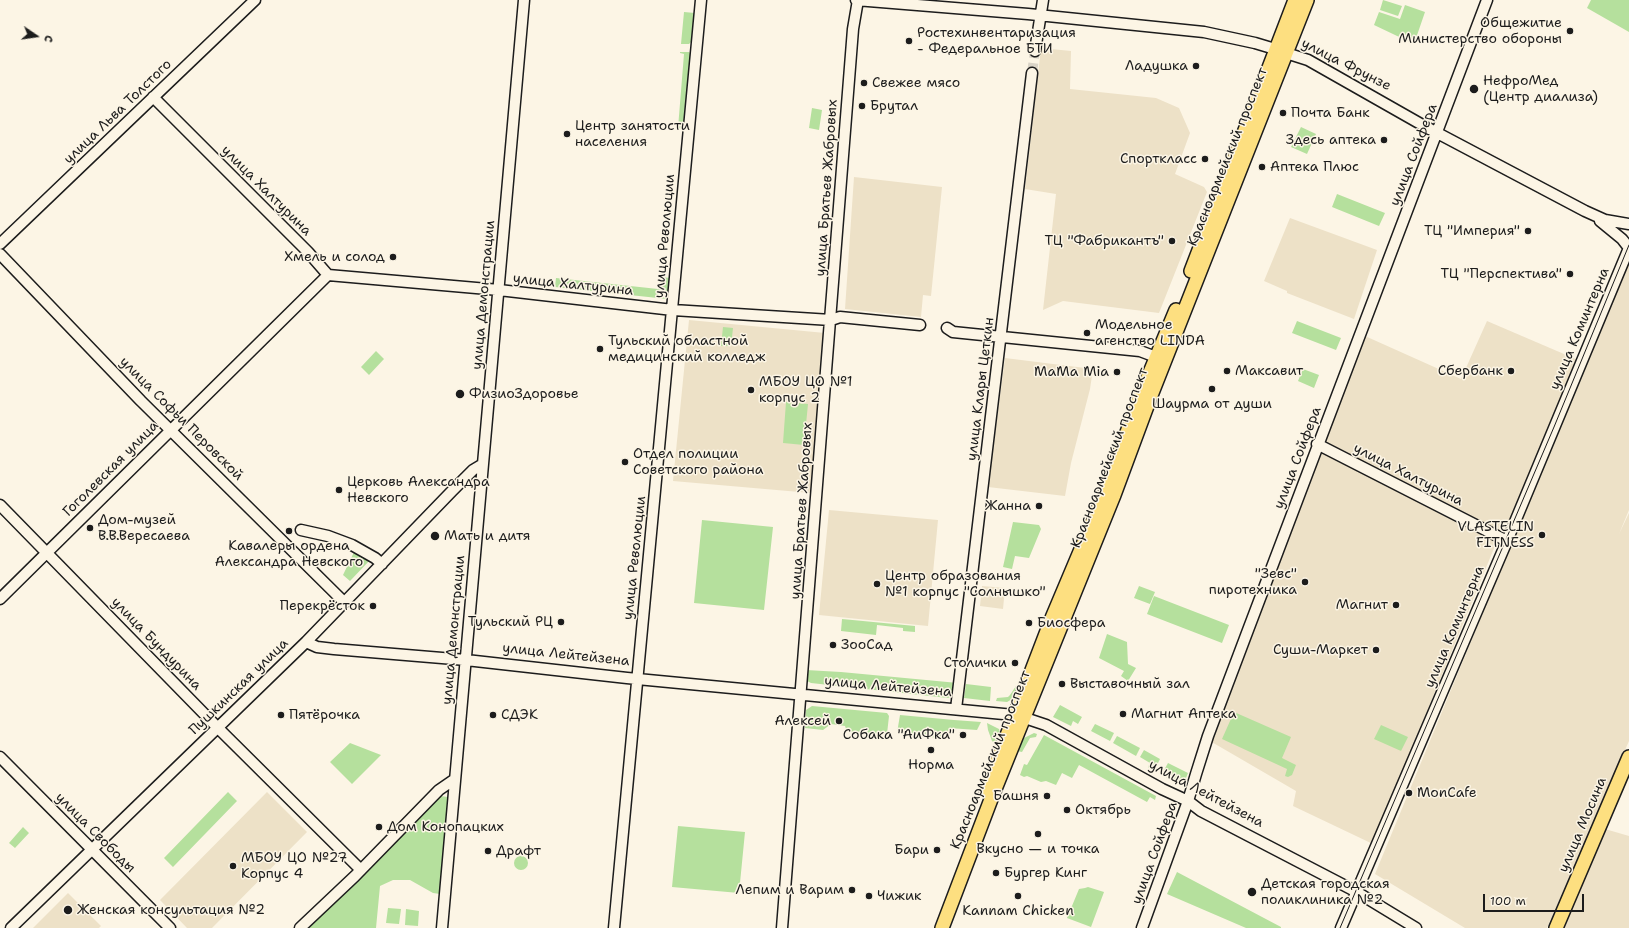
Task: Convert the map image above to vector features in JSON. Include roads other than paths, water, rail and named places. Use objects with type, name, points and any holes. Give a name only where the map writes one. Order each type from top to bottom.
[{"type":"main road","name":"Красноармейский проспект","points":[[934,928],[1019,717],[1114,495],[1281,51],[1295,0]]},
{"type":"main road","name":"Красноармейский проспект","points":[[942,928],[993,794],[1055,611],[1106,490],[1156,357],[1281,51],[1307,0]]},
{"type":"main road","name":"улица Мосина","points":[[1556,928],[1629,757]]},
{"type":"street","name":"улица Льва Толстого","points":[[0,244],[153,96],[256,0]]},
{"type":"street","name":"улица Демонстрации","points":[[442,928],[524,0]]},
{"type":"street","name":"улица Революции","points":[[614,928],[701,0]]},
{"type":"street","name":"улица Фрунзе","points":[[857,0],[1204,32],[1255,43],[1308,60],[1438,133],[1586,211],[1605,220],[1629,224]]},
{"type":"street","name":"улица Братьев Жабровых","points":[[782,928],[853,29],[857,0]]},
{"type":"street","points":[[1035,51],[1043,0]]},
{"type":"street","name":"улица Сойфера","points":[[1142,928],[1188,801],[1210,731],[1318,444],[1438,133],[1487,0]]},
{"type":"street","name":"улица Клары Цеткин","points":[[956,709],[1032,73]]},
{"type":"street","name":"улица Халтурина","points":[[153,96],[308,252],[328,275],[499,290],[673,310],[831,320],[840,316],[920,325]]},
{"type":"street","points":[[1586,211],[1611,228],[1629,248]]},
{"type":"street","name":"улица Коминтерна","points":[[1341,928],[1507,541],[1629,248]]},
{"type":"street","name":"улица Софьи Перовской","points":[[0,254],[142,401],[344,602]]},
{"type":"street","name":"Гоголевская улица","points":[[0,599],[328,275]]},
{"type":"street","points":[[947,328],[953,332],[1140,352],[1156,357]]},
{"type":"street","name":"улица Халтурина","points":[[1318,444],[1507,541]]},
{"type":"street","name":"Пушкинская улица","points":[[12,928],[306,642],[473,470],[483,464]]},
{"type":"street","name":"улица Бундурина","points":[[0,505],[218,728],[361,870]]},
{"type":"street","points":[[301,530],[328,536],[352,545],[375,558],[382,564]]},
{"type":"street","name":"улица Лейтейзена","points":[[306,642],[317,647],[334,649],[466,660],[637,679],[956,709],[1019,717],[1046,725],[1162,789],[1188,801],[1201,811],[1356,892],[1416,928]]},
{"type":"street","name":"улица Свободы","points":[[0,757],[170,928]]},
{"type":"street","points":[[300,928],[361,870],[440,790],[455,779]]},
{"type":"tunnel","points":[[1032,73],[1035,51]]},
{"type":"tram line","points":[[1340,928],[1554,427],[1629,245]]},
{"type":"place","name":"Общежитие Министерство обороны","points":[[1570,31]]},
{"type":"place","name":"Ростехинвентаризация - Федеральное БТИ","points":[[909,41]]},
{"type":"place","name":"Ладушка","points":[[1196,66]]},
{"type":"place","name":"Свежее мясо","points":[[864,83]]},
{"type":"place","name":"НефроМед (Центр диализа)","points":[[1474,89]]},
{"type":"place","name":"Брутал","points":[[862,106]]},
{"type":"place","name":"Почта Банк","points":[[1283,113]]},
{"type":"place","name":"Центр занятости населения","points":[[567,134]]},
{"type":"place","name":"Здесь аптека","points":[[1384,140]]},
{"type":"place","name":"Спорткласс","points":[[1205,159]]},
{"type":"place","name":"Аптека Плюс","points":[[1262,167]]},
{"type":"place","name":"ТЦ \"Империя\"","points":[[1528,231]]},
{"type":"place","name":"ТЦ \"Фабрикантъ\"","points":[[1172,241]]},
{"type":"place","name":"Хмель и солод","points":[[393,257]]},
{"type":"place","name":"ТЦ \"Перспектива\"","points":[[1570,274]]},
{"type":"place","name":"Модельное агенство LINDA","points":[[1087,333]]},
{"type":"place","name":"Тульский областной медицинский колледж","points":[[600,349]]},
{"type":"place","name":"Максавит","points":[[1227,371]]},
{"type":"place","name":"Сбербанк","points":[[1511,371]]},
{"type":"place","name":"MaMa Mia","points":[[1117,372]]},
{"type":"place","name":"Шаурма от души","points":[[1212,389]]},
{"type":"place","name":"МБОУ ЦО №1 корпус 2","points":[[751,390]]},
{"type":"place","name":"ФизиоЗдоровье","points":[[460,394]]},
{"type":"place","name":"Отдел полиции Советского района","points":[[625,462]]},
{"type":"place","name":"Церковь Александра Невского","points":[[339,490]]},
{"type":"place","name":"Жанна","points":[[1039,506]]},
{"type":"place","name":"Дом-музей В.В.Вересаева","points":[[90,528]]},
{"type":"place","name":"Кавалеры ордена Александра Невского","points":[[289,531]]},
{"type":"place","name":"VLASTELIN FITNESS","points":[[1542,535]]},
{"type":"place","name":"Мать и дитя","points":[[435,536]]},
{"type":"place","name":"\"Зевс\" пиротехника","points":[[1305,582]]},
{"type":"place","name":"Центр образования №1 корпус \"Солнышко\"","points":[[877,584]]},
{"type":"place","name":"Магнит","points":[[1396,605]]},
{"type":"place","name":"Перекрёсток","points":[[373,606]]},
{"type":"place","name":"Тульский РЦ","points":[[561,622]]},
{"type":"place","name":"Биосфера","points":[[1029,623]]},
{"type":"place","name":"ЗооСад","points":[[833,645]]},
{"type":"place","name":"Суши-Маркет","points":[[1376,650]]},
{"type":"place","name":"Столички","points":[[1015,663]]},
{"type":"place","name":"Выставочный зал","points":[[1062,684]]},
{"type":"place","name":"Магнит Аптека","points":[[1123,714]]},
{"type":"place","name":"Пятёрочка","points":[[281,715]]},
{"type":"place","name":"СДЭК","points":[[493,715]]},
{"type":"place","name":"Алексей","points":[[839,721]]},
{"type":"place","name":"Собака \"АиФка\"","points":[[963,735]]},
{"type":"place","name":"Норма","points":[[931,750]]},
{"type":"place","name":"MonCafe","points":[[1409,793]]},
{"type":"place","name":"Башня","points":[[1047,796]]},
{"type":"place","name":"Октябрь","points":[[1067,810]]},
{"type":"place","name":"Дом Конопацких","points":[[379,827]]},
{"type":"place","name":"Вкусно — и точка","points":[[1038,834]]},
{"type":"place","name":"Бари","points":[[937,850]]},
{"type":"place","name":"Драфт","points":[[488,851]]},
{"type":"place","name":"МБОУ ЦО №27 Корпус 4","points":[[233,866]]},
{"type":"place","name":"Бургер Кинг","points":[[996,873]]},
{"type":"place","name":"Лепим и Варим","points":[[852,890]]},
{"type":"place","name":"Детская городская поликлиника №2","points":[[1252,892]]},
{"type":"place","name":"Чижик","points":[[869,896]]},
{"type":"place","name":"Kannam Chicken","points":[[1018,896]]},
{"type":"place","name":"Женская консультация №2","points":[[68,910]]}]
